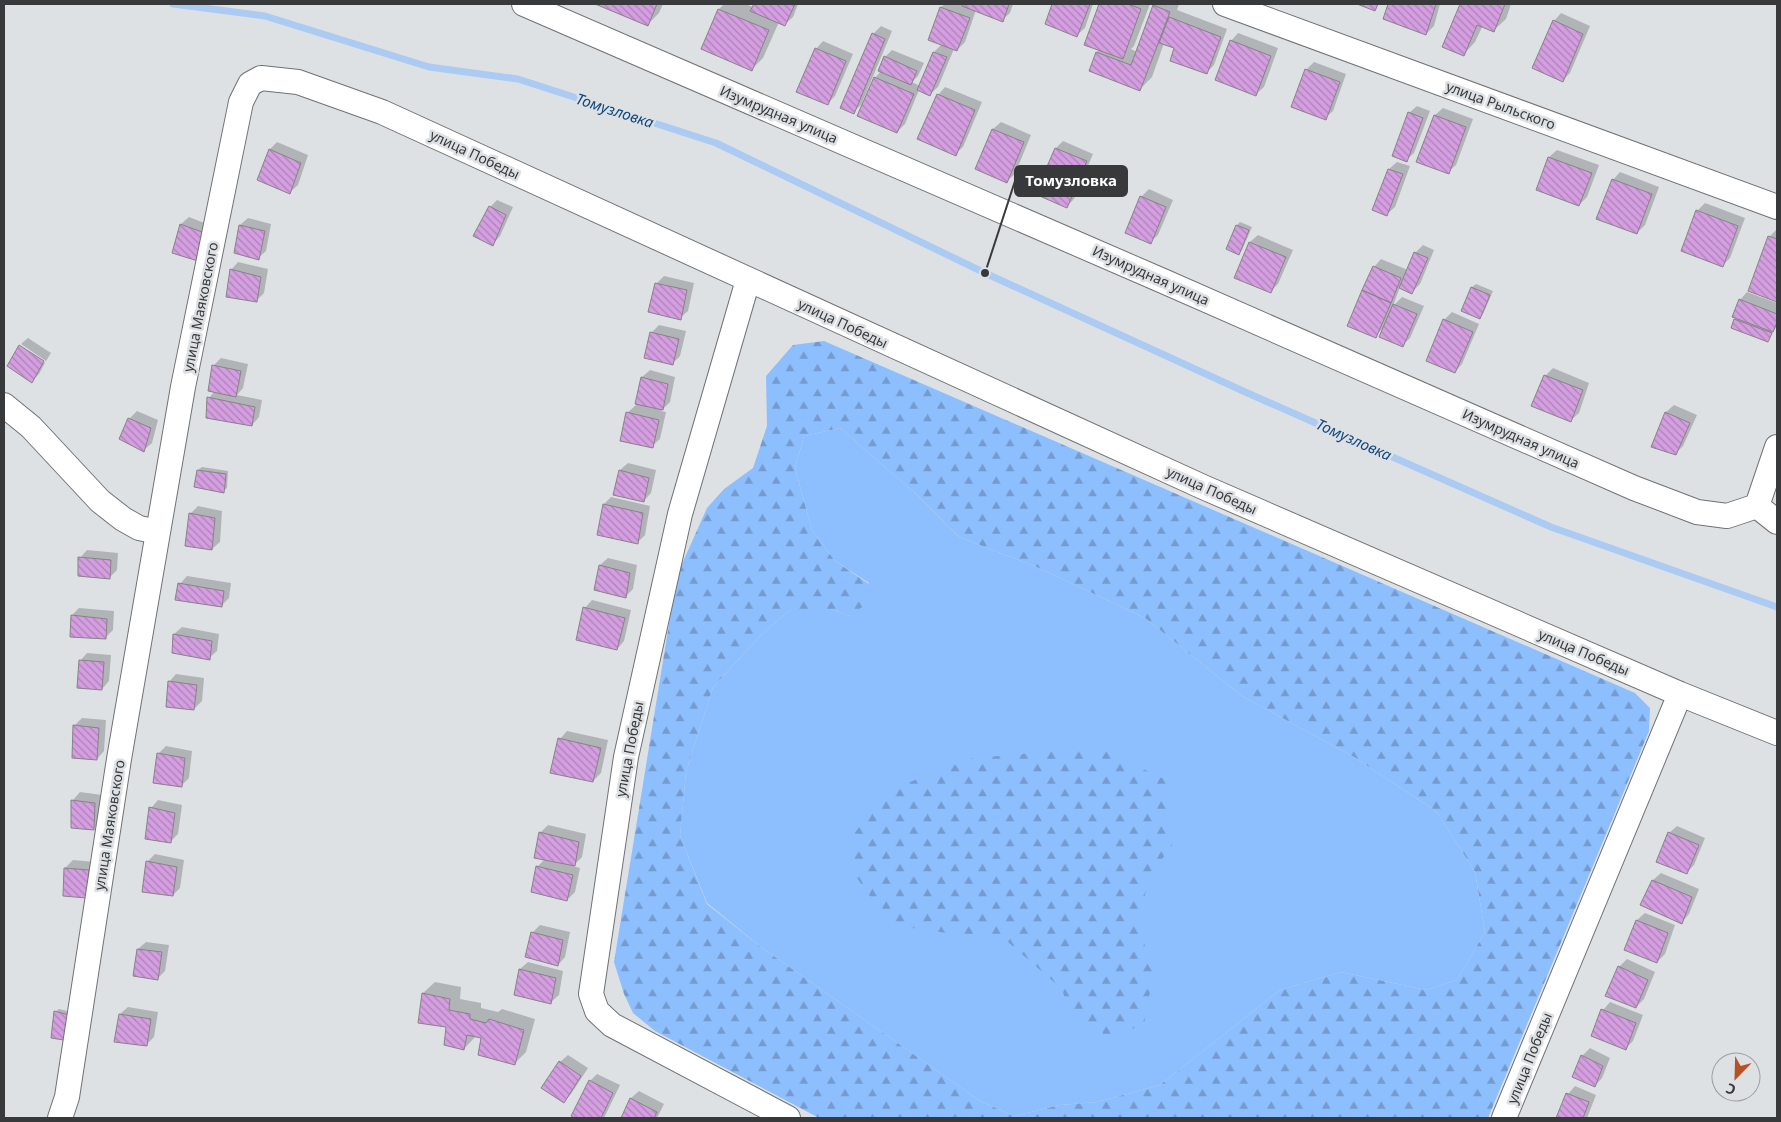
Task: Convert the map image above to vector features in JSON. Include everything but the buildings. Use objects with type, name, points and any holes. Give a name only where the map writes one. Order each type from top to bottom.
[{"type":"street","name":"Изумрудная улица","points":[[524,4],[1145,273],[1634,488],[1697,512],[1727,516],[1757,506]]},
{"type":"street","name":"улица Рыльского","points":[[1225,4],[1777,207]]},
{"type":"street","name":"улица Победы","points":[[250,84],[261,78],[298,82],[382,112],[1202,487],[1680,694],[1777,733]]},
{"type":"street","name":"улица Маяковского","points":[[60,1118],[67,1097],[119,759],[183,387],[241,102],[250,84]]},
{"type":"street","name":"улица Победы","points":[[748,280],[680,514],[626,757],[591,994],[598,1011],[612,1025],[788,1118]]},
{"type":"street","points":[[4,405],[31,427],[100,501],[131,524],[139,528],[158,532]]},
{"type":"street","points":[[1777,447],[1757,506],[1777,522]]},
{"type":"street","name":"улица Победы","points":[[1504,1118],[1680,694]]},
{"type":"green space","points":[[824,341],[1635,693],[1650,708],[1649,731],[1488,1118],[819,1118],[655,1031],[633,1013],[624,994],[614,962],[677,575],[707,508],[724,489],[753,468],[767,426],[766,376],[793,345]],"holes":[[[840,428],[916,494],[959,537],[1039,568],[1145,618],[1242,696],[1354,757],[1437,812],[1475,872],[1485,932],[1457,980],[1426,990],[1341,972],[1280,990],[1160,1085],[1097,1102],[1060,1105],[1014,1116],[980,1101],[761,947],[707,904],[680,836],[686,772],[713,687],[761,635],[791,609],[831,609],[850,616],[866,604],[869,584],[835,561],[812,530],[795,468],[804,436]]]},
{"type":"green space","points":[[840,428],[916,494],[959,537],[1039,568],[1145,618],[1242,696],[1354,757],[1437,812],[1475,872],[1485,932],[1457,980],[1426,990],[1341,972],[1280,990],[1160,1085],[1097,1102],[1060,1105],[1014,1116],[980,1101],[761,947],[707,903],[680,836],[686,772],[713,687],[761,635],[791,609],[831,609],[850,616],[869,583],[835,561],[812,530],[795,468],[804,436]]},
{"type":"green space","points":[[1100,748],[1166,780],[1172,847],[1151,872],[1138,921],[1153,975],[1144,1024],[1110,1038],[1069,1012],[1062,989],[1008,942],[899,926],[868,894],[853,872],[855,832],[894,788],[973,758]]},
{"type":"waterway","name":"Томузловка","points":[[173,4],[265,16],[429,67],[518,79],[716,143],[985,273],[1243,391],[1551,527],[1777,607]]},
{"type":"place","name":"Томузловка","points":[[985,273]]}]
